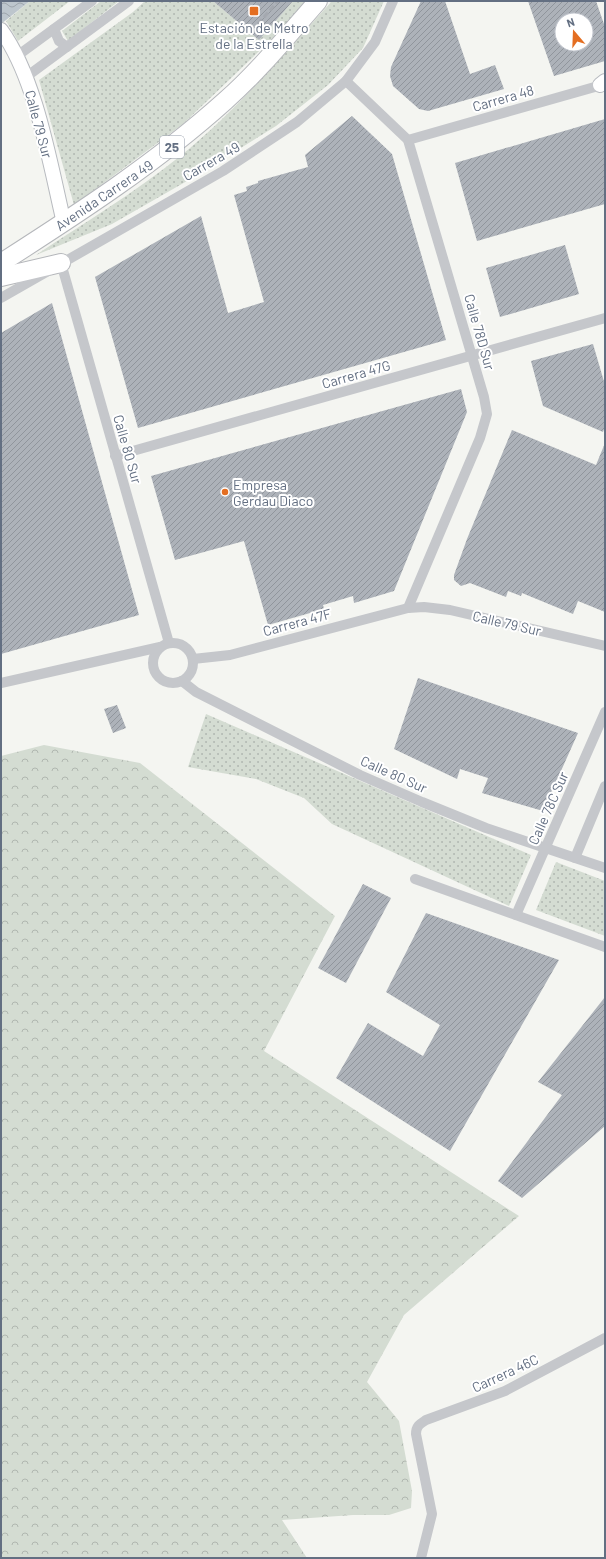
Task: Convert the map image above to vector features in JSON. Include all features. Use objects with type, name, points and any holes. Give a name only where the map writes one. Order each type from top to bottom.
[{"type":"highway","name":"Avenida Carrera 49","points":[[1,263],[64,223],[161,156],[226,100],[272,53],[318,1]]},
{"type":"highway","points":[[1,277],[61,263]]},
{"type":"street","points":[[17,56],[92,1]]},
{"type":"street","points":[[26,77],[129,1]]},
{"type":"street","name":"Carrera 49","points":[[1,298],[252,153],[297,122],[346,81],[375,42],[393,1]]},
{"type":"street","points":[[54,29],[59,41],[67,47]]},
{"type":"street","name":"Calle 79 Sur","points":[[2,32],[17,56],[26,77],[38,117],[64,223]]},
{"type":"street","name":"Calle 78D Sur","points":[[346,81],[408,140],[472,355],[484,397],[487,414],[484,426],[408,608]]},
{"type":"street","name":"Carrera 48","points":[[408,140],[604,83]]},
{"type":"street","name":"Calle 80 Sur","points":[[61,263],[115,456],[164,645]]},
{"type":"street","name":"Carrera 47G","points":[[115,456],[605,318]]},
{"type":"street","name":"Calle 79 Sur","points":[[408,608],[424,606],[450,610],[605,646]]},
{"type":"street","name":"Carrera 47F","points":[[193,660],[230,655],[408,608]]},
{"type":"street","points":[[591,643],[605,640]]},
{"type":"street","points":[[1,683],[164,645],[182,644],[191,653],[193,660],[191,672],[182,681],[169,683],[158,676],[154,671],[153,658],[164,645]]},
{"type":"street","name":"Calle 80 Sur","points":[[182,681],[196,692],[360,775],[486,828],[605,868]]},
{"type":"street","name":"Calle 78C Sur","points":[[516,915],[605,712]]},
{"type":"street","points":[[575,858],[605,786]]},
{"type":"street","points":[[415,879],[605,948]]},
{"type":"street","name":"Carrera 46C","points":[[421,1558],[432,1514],[416,1429],[426,1420],[505,1391],[605,1338]]},
{"type":"green space","points":[[30,1],[70,1],[18,41],[6,21]]},
{"type":"green space","points":[[101,1],[119,1],[68,41],[62,31]]},
{"type":"green space","points":[[145,1],[213,1],[259,40],[293,1],[306,1],[276,35],[183,124],[74,205],[39,80],[133,12]]},
{"type":"green space","points":[[332,1],[384,1],[363,48],[328,85],[276,126],[194,177],[112,224],[36,255],[109,208],[162,170],[200,139],[240,102]]},
{"type":"green space","points":[[206,714],[531,855],[509,906],[332,824],[304,798],[256,779],[188,767]]},
{"type":"green space","points":[[44,745],[140,763],[335,916],[264,1051],[519,1216],[404,1315],[367,1382],[399,1421],[412,1491],[411,1508],[389,1515],[353,1515],[282,1520],[307,1558],[1,1558],[1,756]]},
{"type":"green space","points":[[556,862],[605,881],[605,936],[536,910]]},
{"type":"water","points":[[1,1],[30,1],[1,24]]},
{"type":"building","name":"Estación de Metro de la Estrella","points":[[213,1],[293,1],[259,40]]},
{"type":"building","points":[[421,1],[445,1],[470,74],[495,65],[504,89],[428,111],[419,109],[393,86],[390,76],[391,67]]},
{"type":"building","points":[[528,1],[596,1],[605,27],[605,61],[554,76]]},
{"type":"building","points":[[352,116],[392,154],[446,340],[138,428],[95,277],[201,216],[228,313],[264,302],[234,195],[247,191],[246,187],[258,183],[258,181],[308,167],[305,155]]},
{"type":"building","points":[[605,119],[605,204],[477,241],[455,163]]},
{"type":"building","points":[[565,245],[579,294],[500,317],[486,268]]},
{"type":"building","points":[[52,303],[139,615],[1,654],[1,333]]},
{"type":"building","points":[[593,344],[605,385],[605,426],[603,432],[543,406],[531,361]]},
{"type":"building","points":[[461,389],[467,412],[394,591],[354,603],[353,596],[323,605],[324,609],[268,625],[244,541],[175,560],[151,476]]},
{"type":"building","points":[[512,430],[596,465],[605,443],[605,612],[578,601],[573,614],[522,593],[521,596],[508,591],[506,597],[470,583],[461,586],[454,580],[454,575],[467,539]]},
{"type":"building","points":[[418,678],[578,733],[543,811],[482,793],[488,778],[460,769],[457,779],[394,749]]},
{"type":"building","points":[[117,705],[126,728],[113,733],[104,709]]},
{"type":"building","points":[[363,884],[391,898],[346,983],[318,968]]},
{"type":"building","points":[[426,913],[559,960],[450,1151],[336,1078],[368,1023],[423,1056],[440,1025],[386,992]]},
{"type":"building","points":[[605,997],[605,1126],[522,1198],[498,1181],[562,1095],[538,1082]]},
{"type":"railway","points":[[249,15],[262,1]]},
{"type":"railway","points":[[258,24],[278,1]]},
{"type":"place","name":"Estación de Metro de la Estrella","points":[[254,11]]},
{"type":"place","name":"Empresa Gerdau Diaco","points":[[225,492]]}]
